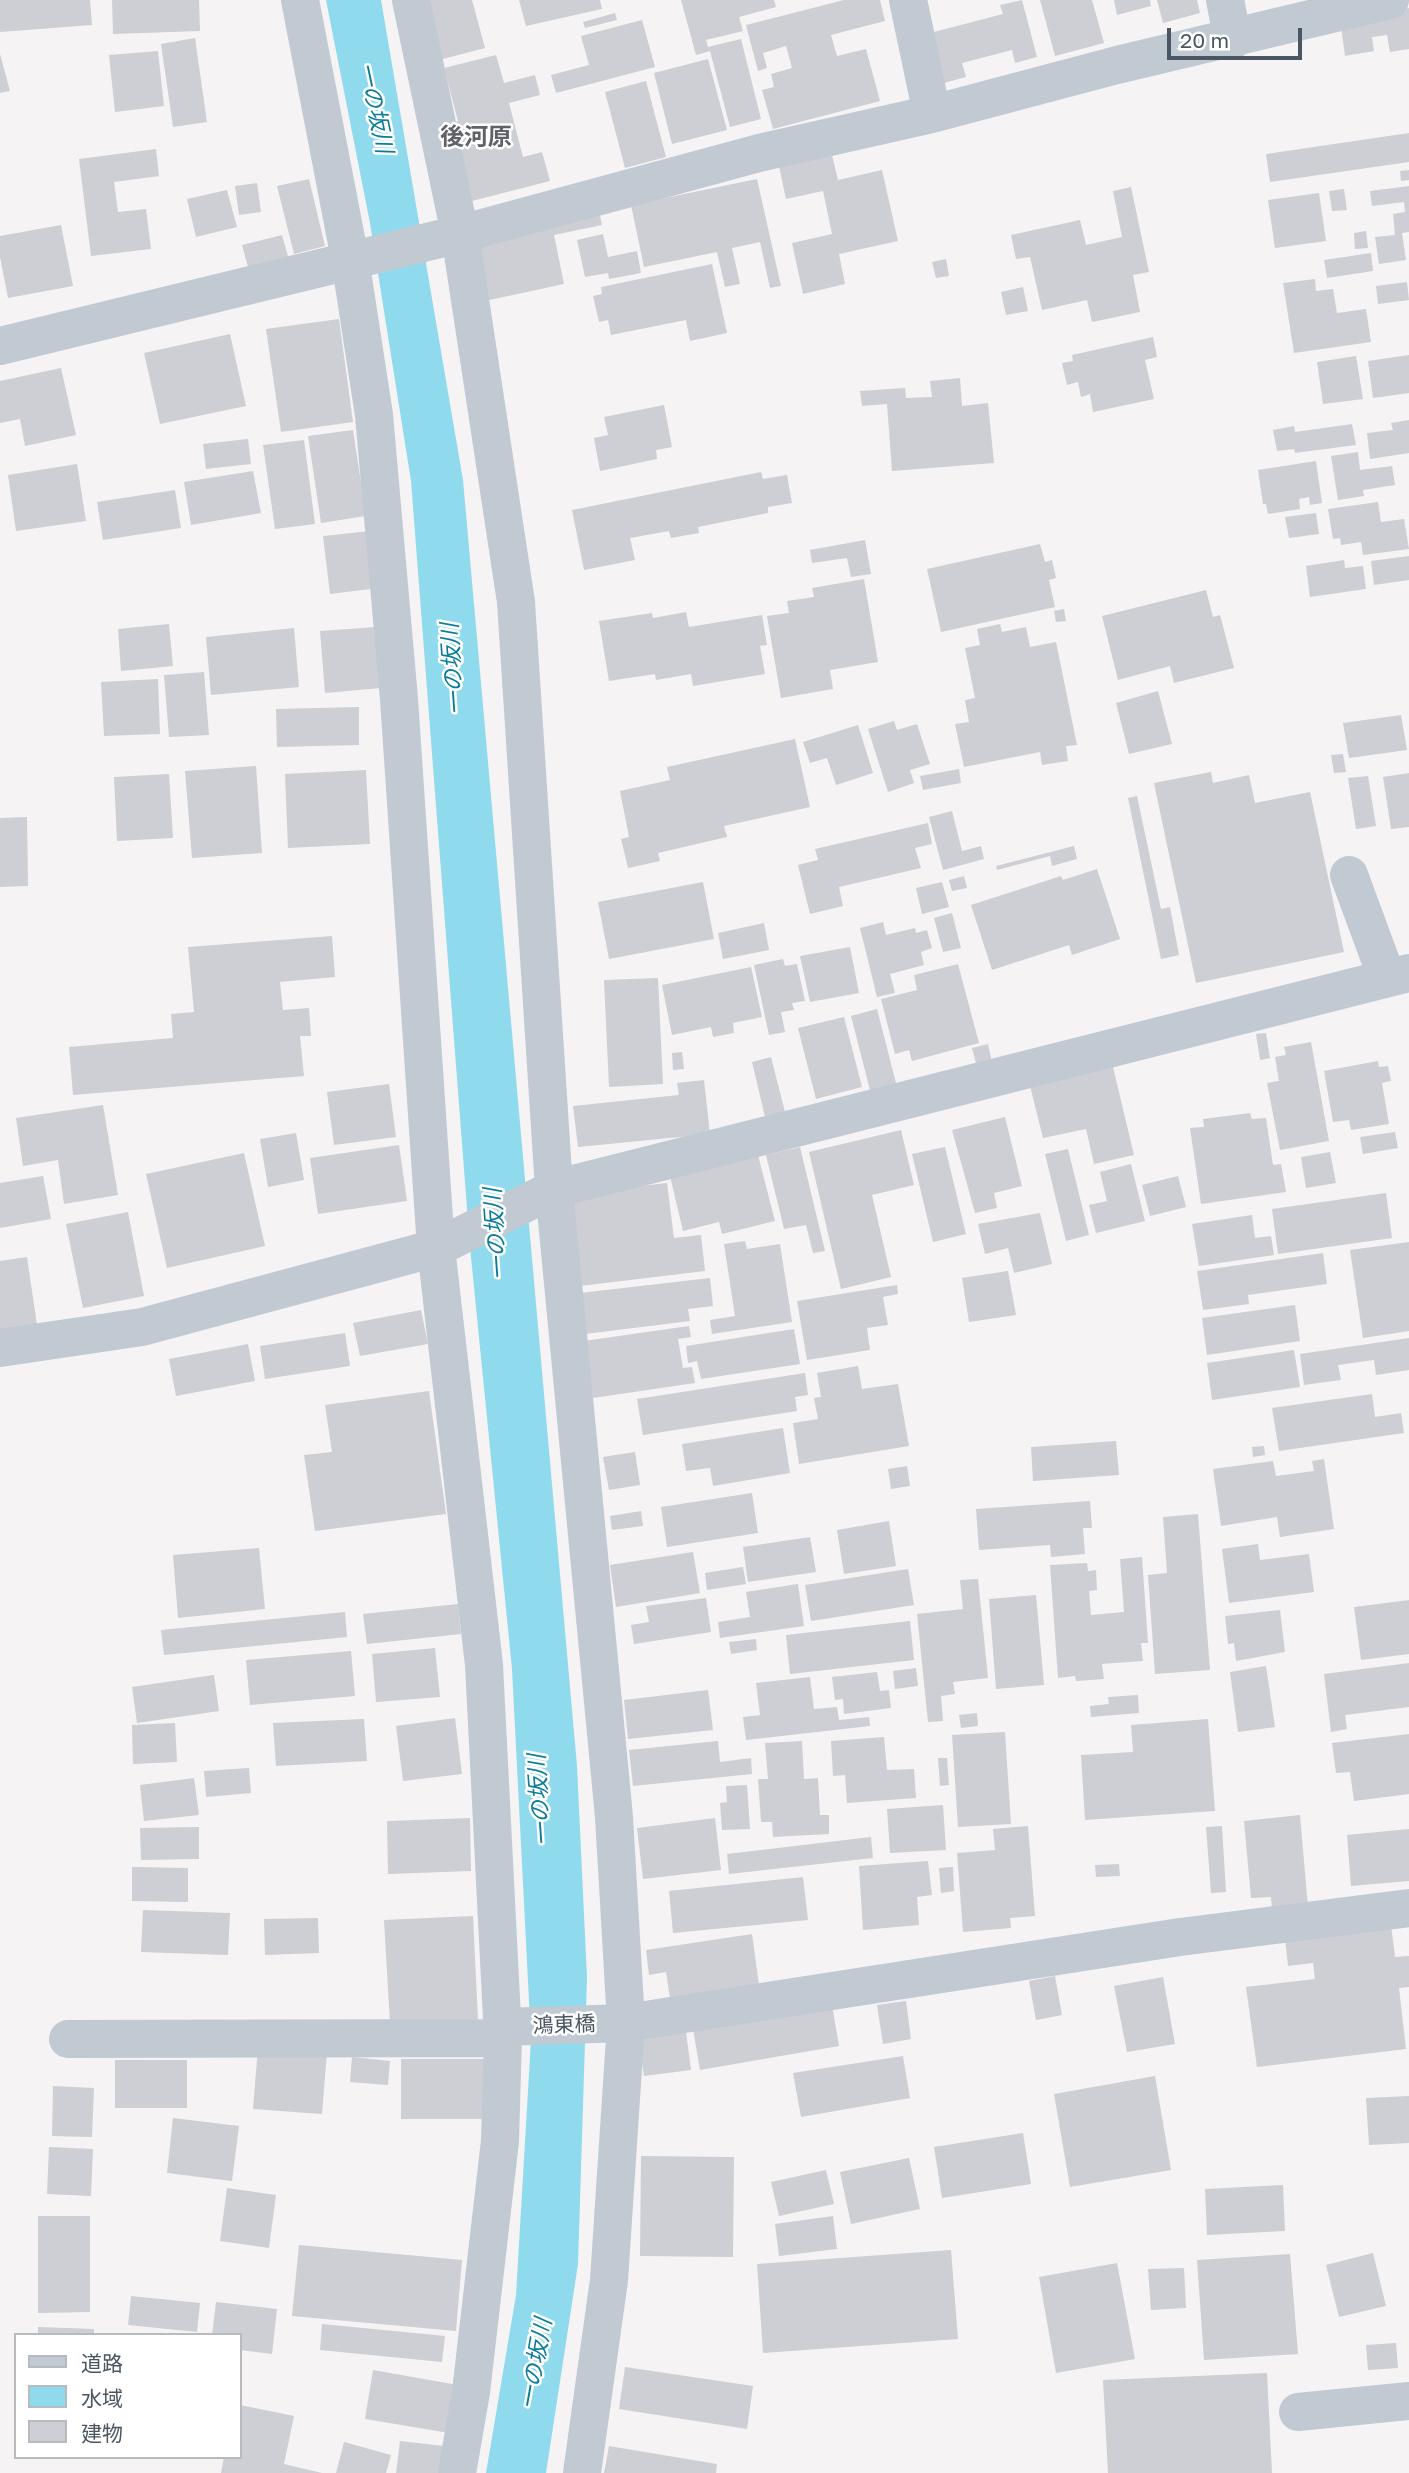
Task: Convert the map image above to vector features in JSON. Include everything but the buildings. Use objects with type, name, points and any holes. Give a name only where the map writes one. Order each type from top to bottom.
[{"type":"street","points":[[300,0],[360,257],[484,1665],[508,2030],[500,2141],[471,2392],[457,2473]]},
{"type":"street","points":[[411,0],[448,236],[516,602],[545,1193],[614,1817],[617,2023],[608,2280],[582,2473]]},
{"type":"street","points":[[908,0],[932,114]]},
{"type":"street","points":[[1225,0],[1233,40]]},
{"type":"street","points":[[0,346],[448,236],[759,153],[932,114],[1117,65],[1233,40],[1390,0]]},
{"type":"street","points":[[0,1348],[142,1327],[447,1242],[545,1193],[1398,976],[1349,875]]},
{"type":"street","name":"鴻東橋","points":[[68,2039],[508,2030],[617,2023],[1180,1937],[1409,1908]]},
{"type":"street","points":[[1298,2412],[1409,2401]]},
{"type":"water","name":"一の坂川","points":[[326,0],[381,0],[463,480],[577,1766],[587,1978],[578,2264],[546,2473],[486,2473],[516,2295],[531,2040],[512,1669],[470,1247],[411,481],[370,223]]},
{"type":"district","name":"後河原","points":[[476,137]]}]
